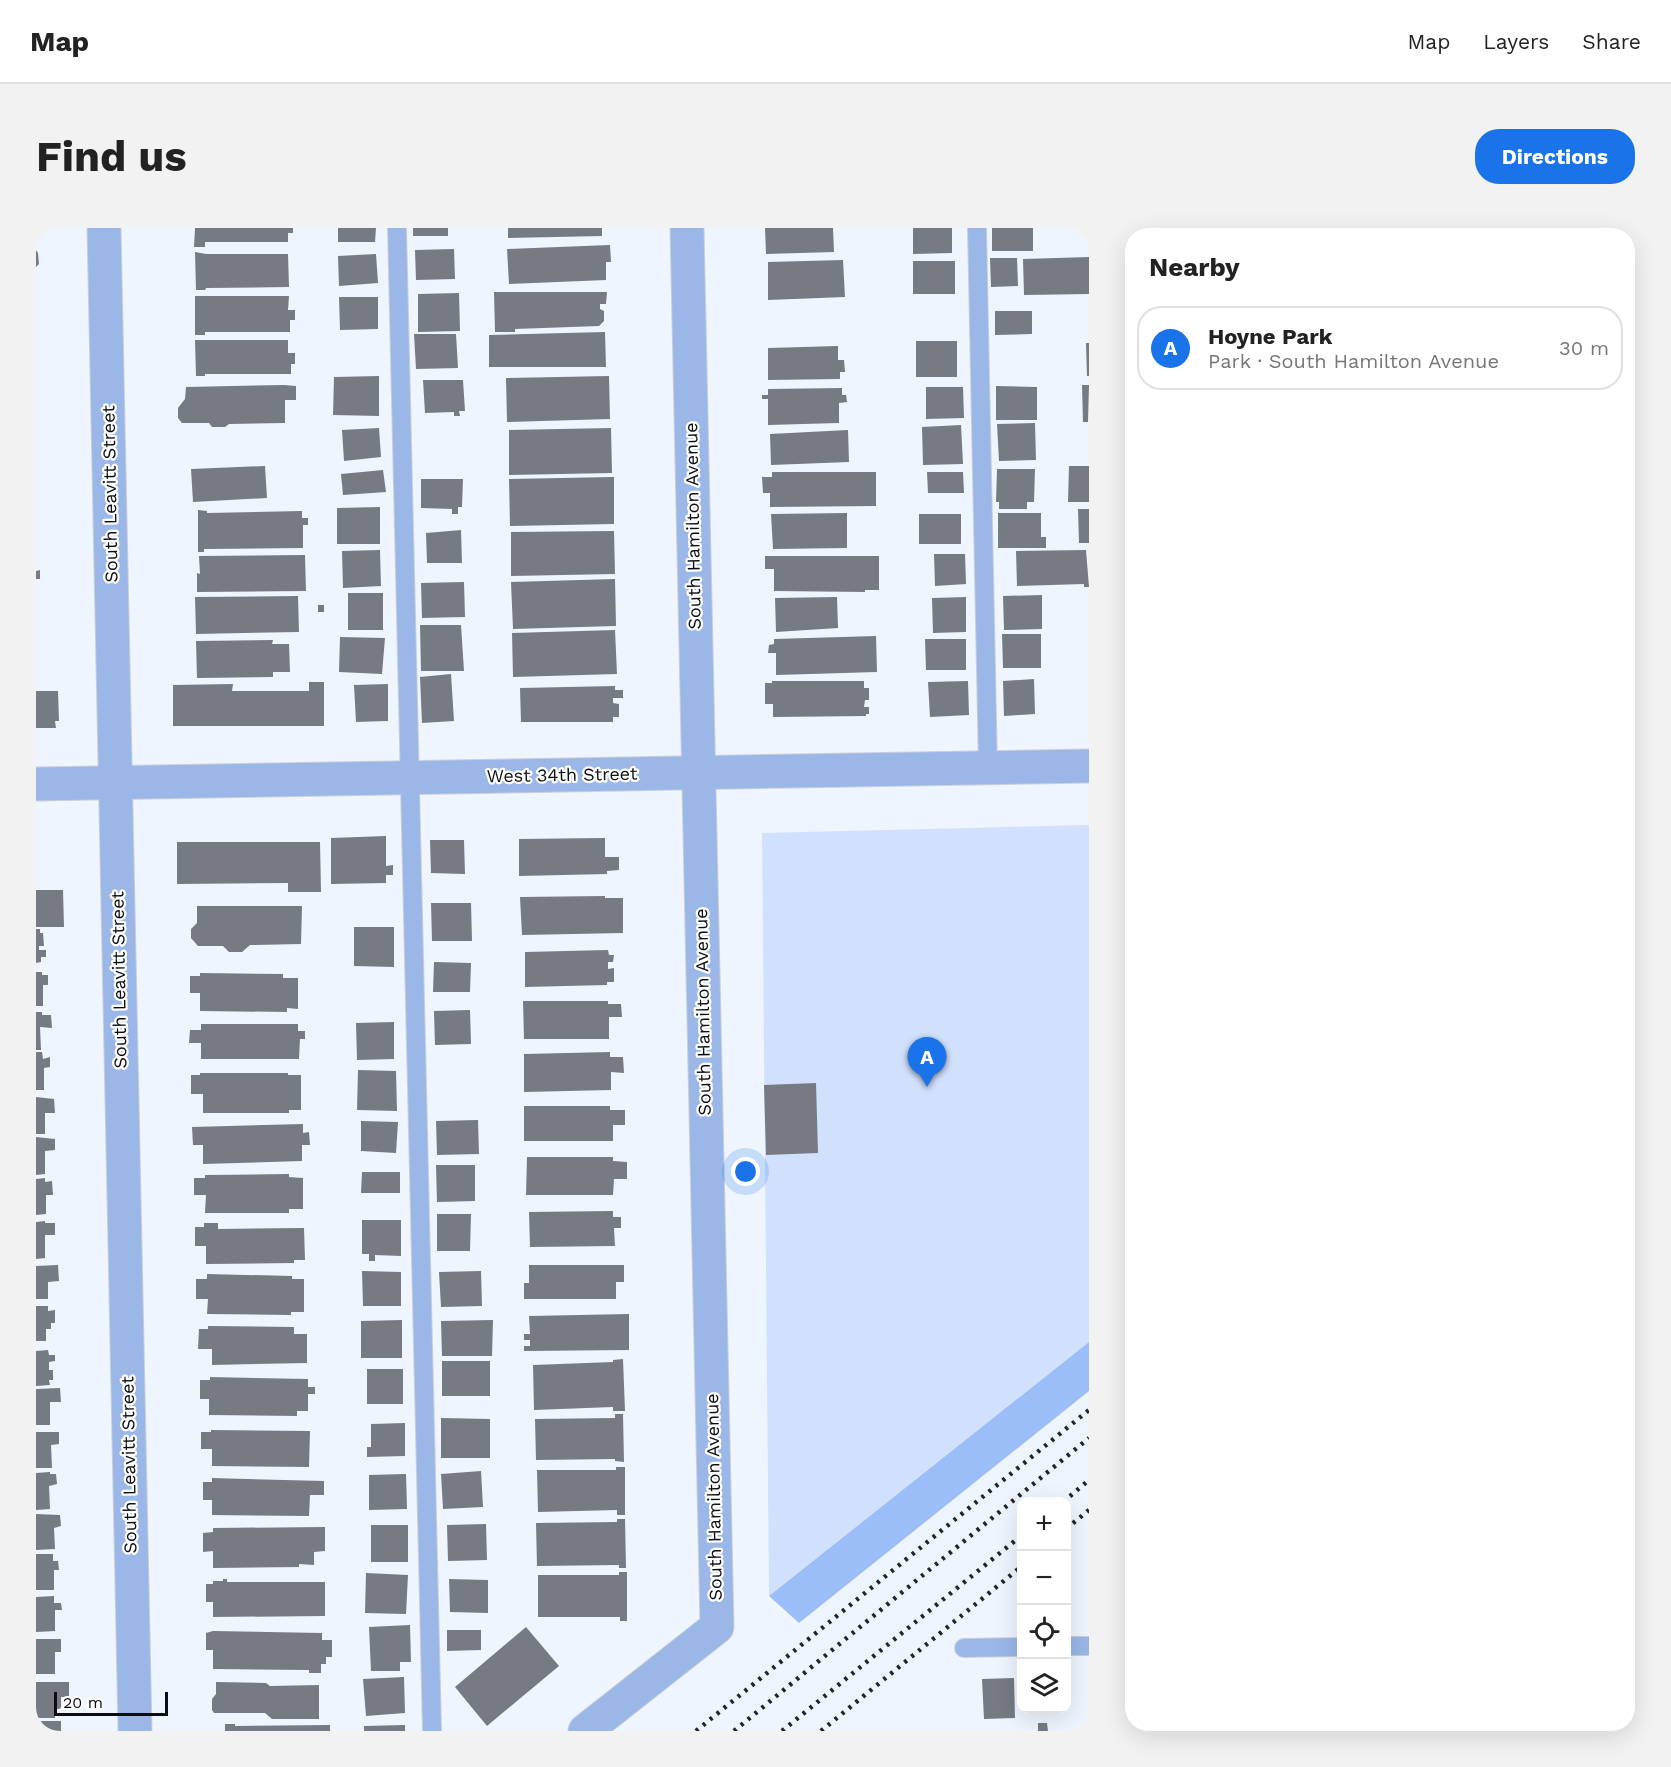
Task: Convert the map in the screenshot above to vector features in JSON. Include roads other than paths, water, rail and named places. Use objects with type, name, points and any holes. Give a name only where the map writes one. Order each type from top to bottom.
[{"type":"street","name":"South Leavitt Street","points":[[105,228],[135,1731]]},
{"type":"street","name":"South Hamilton Avenue","points":[[585,1731],[717,1627],[687,228]]},
{"type":"street","name":"West 34th Street","points":[[36,784],[1089,766]]},
{"type":"lane","points":[[397,228],[432,1731]]},
{"type":"lane","points":[[977,228],[988,768]]},
{"type":"lane","points":[[1071,1646],[1089,1646]]},
{"type":"lane","points":[[964,1648],[1017,1647]]},
{"type":"railway","points":[[696,1731],[1089,1410]]},
{"type":"railway","points":[[734,1731],[1089,1438]]},
{"type":"railway","points":[[1069,1497],[1089,1480]]},
{"type":"railway","points":[[1071,1525],[1089,1510]]},
{"type":"railway","points":[[782,1731],[1017,1539]]},
{"type":"railway","points":[[821,1731],[1017,1570]]},
{"type":"place","name":"Hoyne Park","points":[[927,1087]]}]
